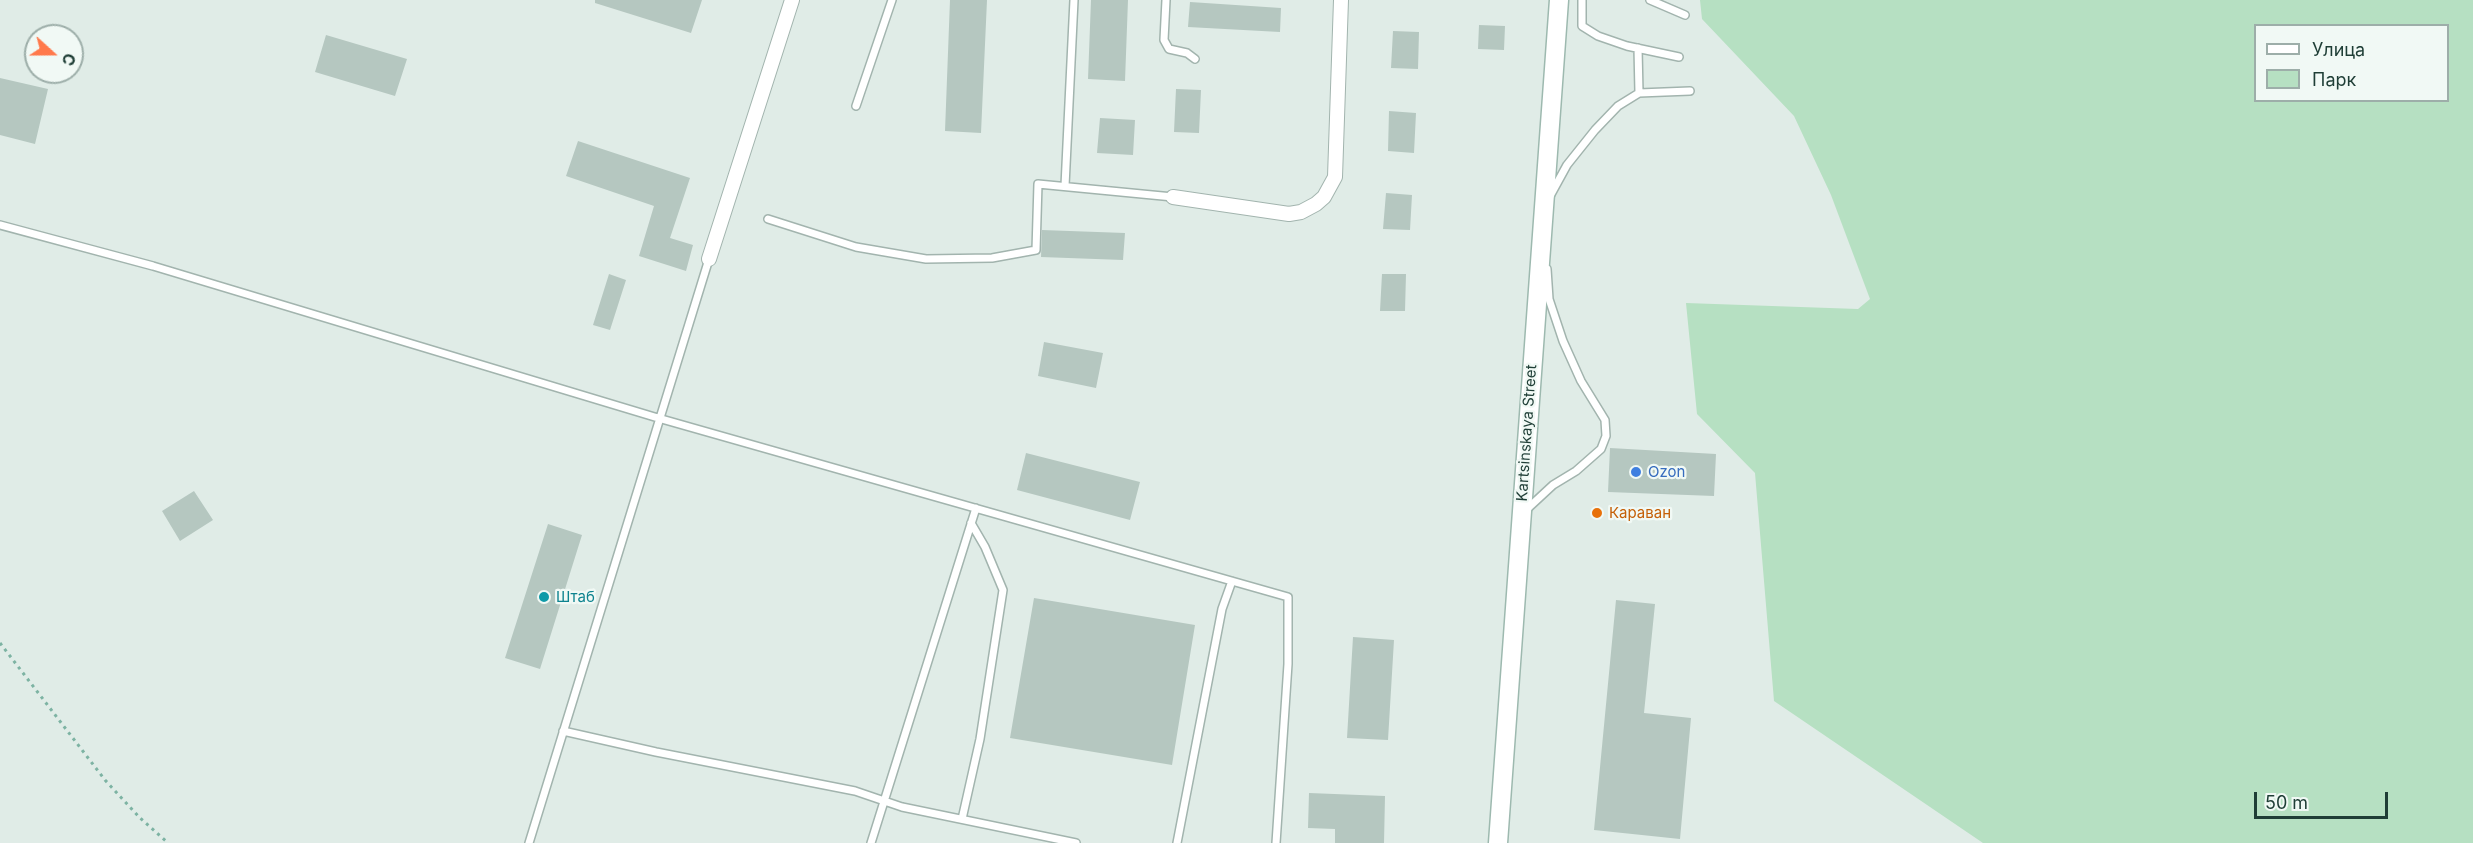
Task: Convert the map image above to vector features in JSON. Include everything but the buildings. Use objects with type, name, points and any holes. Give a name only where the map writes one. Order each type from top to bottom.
[{"type":"main road","name":"Kartsinskaya Street","points":[[1498,843],[1560,0]]},
{"type":"street","points":[[709,259],[792,0]]},
{"type":"street","points":[[1173,197],[1289,214],[1301,212],[1324,197],[1335,177],[1341,0]]},
{"type":"lane","points":[[856,106],[892,0]]},
{"type":"lane","points":[[1065,186],[1074,0]]},
{"type":"lane","points":[[1166,0],[1164,40],[1169,49],[1187,53],[1195,59]]},
{"type":"lane","points":[[1582,0],[1582,27],[1598,36],[1680,57]]},
{"type":"lane","points":[[1650,0],[1684,15]]},
{"type":"lane","points":[[1638,48],[1639,93]]},
{"type":"lane","points":[[1521,514],[1552,485],[1576,471],[1601,449],[1606,436],[1605,420],[1563,341],[1549,299],[1544,209],[1567,165],[1618,106],[1639,93],[1690,91]]},
{"type":"lane","points":[[768,219],[856,247],[926,259],[992,258],[1036,250],[1038,184],[1173,197]]},
{"type":"lane","points":[[0,225],[153,266],[658,418],[1288,597],[1288,664],[1276,843]]},
{"type":"lane","points":[[529,843],[658,418],[709,259]]},
{"type":"lane","points":[[871,843],[976,508]]},
{"type":"lane","points":[[962,819],[980,739],[1003,590],[985,547],[971,523]]},
{"type":"lane","points":[[1177,843],[1222,609],[1232,581]]},
{"type":"lane","points":[[563,731],[855,791],[902,807],[1076,843]]},
{"type":"path","points":[[0,643],[105,780],[140,818],[168,843]]},
{"type":"green space","points":[[1700,0],[2473,0],[2473,843],[1983,843],[1774,701],[1755,473],[1697,414],[1686,303],[1858,309],[1870,299],[1831,195],[1794,116],[1702,19]]},
{"type":"place","name":"Ozon","points":[[1636,472]]},
{"type":"place","name":"Караван","points":[[1597,513]]},
{"type":"place","name":"Штаб","points":[[544,597]]}]
